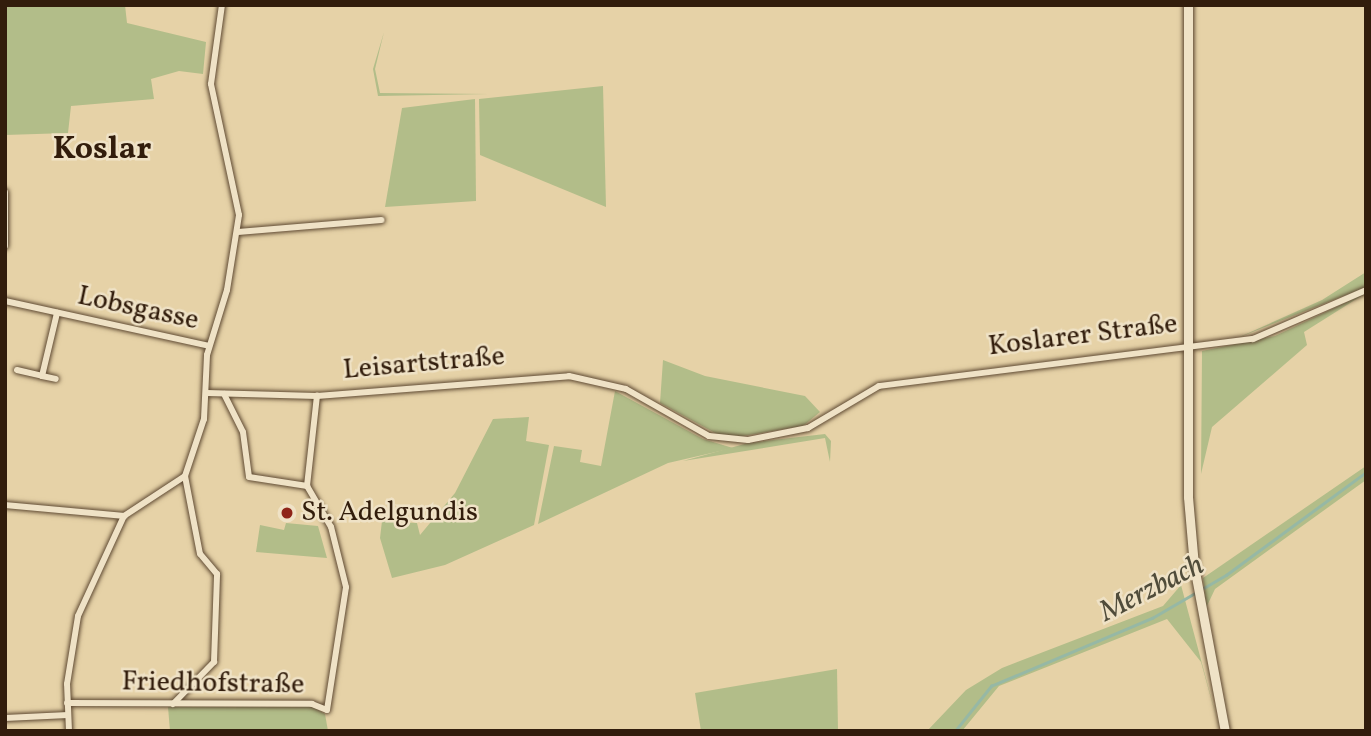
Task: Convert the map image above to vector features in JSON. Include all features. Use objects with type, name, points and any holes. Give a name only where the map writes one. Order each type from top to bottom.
[{"type":"main road","points":[[1188,5],[1187,343],[1196,582],[1224,731]]},
{"type":"street","points":[[173,704],[214,662],[217,574],[200,554],[185,476],[208,393],[209,346],[238,232],[211,84],[222,5]]},
{"type":"street","points":[[5,191],[5,246]]},
{"type":"street","points":[[238,232],[382,220]]},
{"type":"street","name":"Koslarer Straße","points":[[808,428],[879,386],[1274,333],[1366,290]]},
{"type":"street","name":"Lobsgasse","points":[[5,301],[209,346]]},
{"type":"street","name":"Lobsgasse","points":[[42,376],[57,313]]},
{"type":"street","points":[[17,370],[56,379]]},
{"type":"street","name":"Leisartstraße","points":[[208,393],[317,396],[543,375],[608,383],[642,397],[724,440],[808,428]]},
{"type":"street","points":[[224,394],[243,432],[249,477],[307,486],[317,396]]},
{"type":"street","points":[[69,731],[67,703],[78,616],[124,516],[185,476]]},
{"type":"street","name":"Friedhofstraße","points":[[67,703],[327,710],[346,587],[331,527],[307,486]]},
{"type":"street","points":[[5,505],[124,516]]},
{"type":"street","points":[[5,718],[68,715]]},
{"type":"green space","points":[[5,5],[125,5],[127,23],[206,42],[203,74],[179,71],[151,79],[154,99],[71,106],[68,133],[5,135]]},
{"type":"green space","points":[[384,32],[375,69],[380,93],[489,94],[378,96],[373,69]]},
{"type":"green space","points":[[603,86],[606,207],[480,155],[479,99]]},
{"type":"green space","points":[[475,99],[476,201],[385,207],[402,108]]},
{"type":"green space","points":[[1366,272],[1366,287],[1235,339],[1322,300]]},
{"type":"green space","points":[[1366,293],[1304,332],[1307,345],[1212,427],[1201,474],[1202,351],[1275,336]]},
{"type":"green space","points":[[663,360],[705,376],[805,396],[820,412],[803,426],[737,437],[717,434],[660,403]]},
{"type":"green space","points":[[615,391],[703,439],[733,448],[668,463],[538,524],[554,446],[582,450],[580,462],[601,466]]},
{"type":"green space","points":[[529,417],[526,441],[549,445],[534,525],[445,565],[392,578],[380,538],[382,521],[417,523],[420,535],[455,493],[493,419]]},
{"type":"green space","points":[[825,434],[831,441],[830,462],[825,438],[683,461],[748,443]]},
{"type":"green space","points":[[1366,466],[1366,480],[1215,589],[1206,608],[1203,578]]},
{"type":"green space","points":[[286,523],[318,526],[327,558],[256,552],[260,525],[284,530]]},
{"type":"green space","points":[[1181,585],[1220,731],[1201,662],[1167,619],[999,686],[962,731],[927,731],[966,690],[1002,668],[1163,606]]},
{"type":"green space","points":[[837,669],[838,731],[701,731],[695,693]]},
{"type":"green space","points":[[168,707],[313,707],[325,714],[328,731],[170,731]]},
{"type":"waterway","name":"Merzbach","points":[[955,731],[991,686],[1152,618],[1226,575],[1366,472]]},
{"type":"place","name":"St. Adelgundis","points":[[287,513]]},
{"type":"district","name":"Koslar","points":[[102,150]]}]
